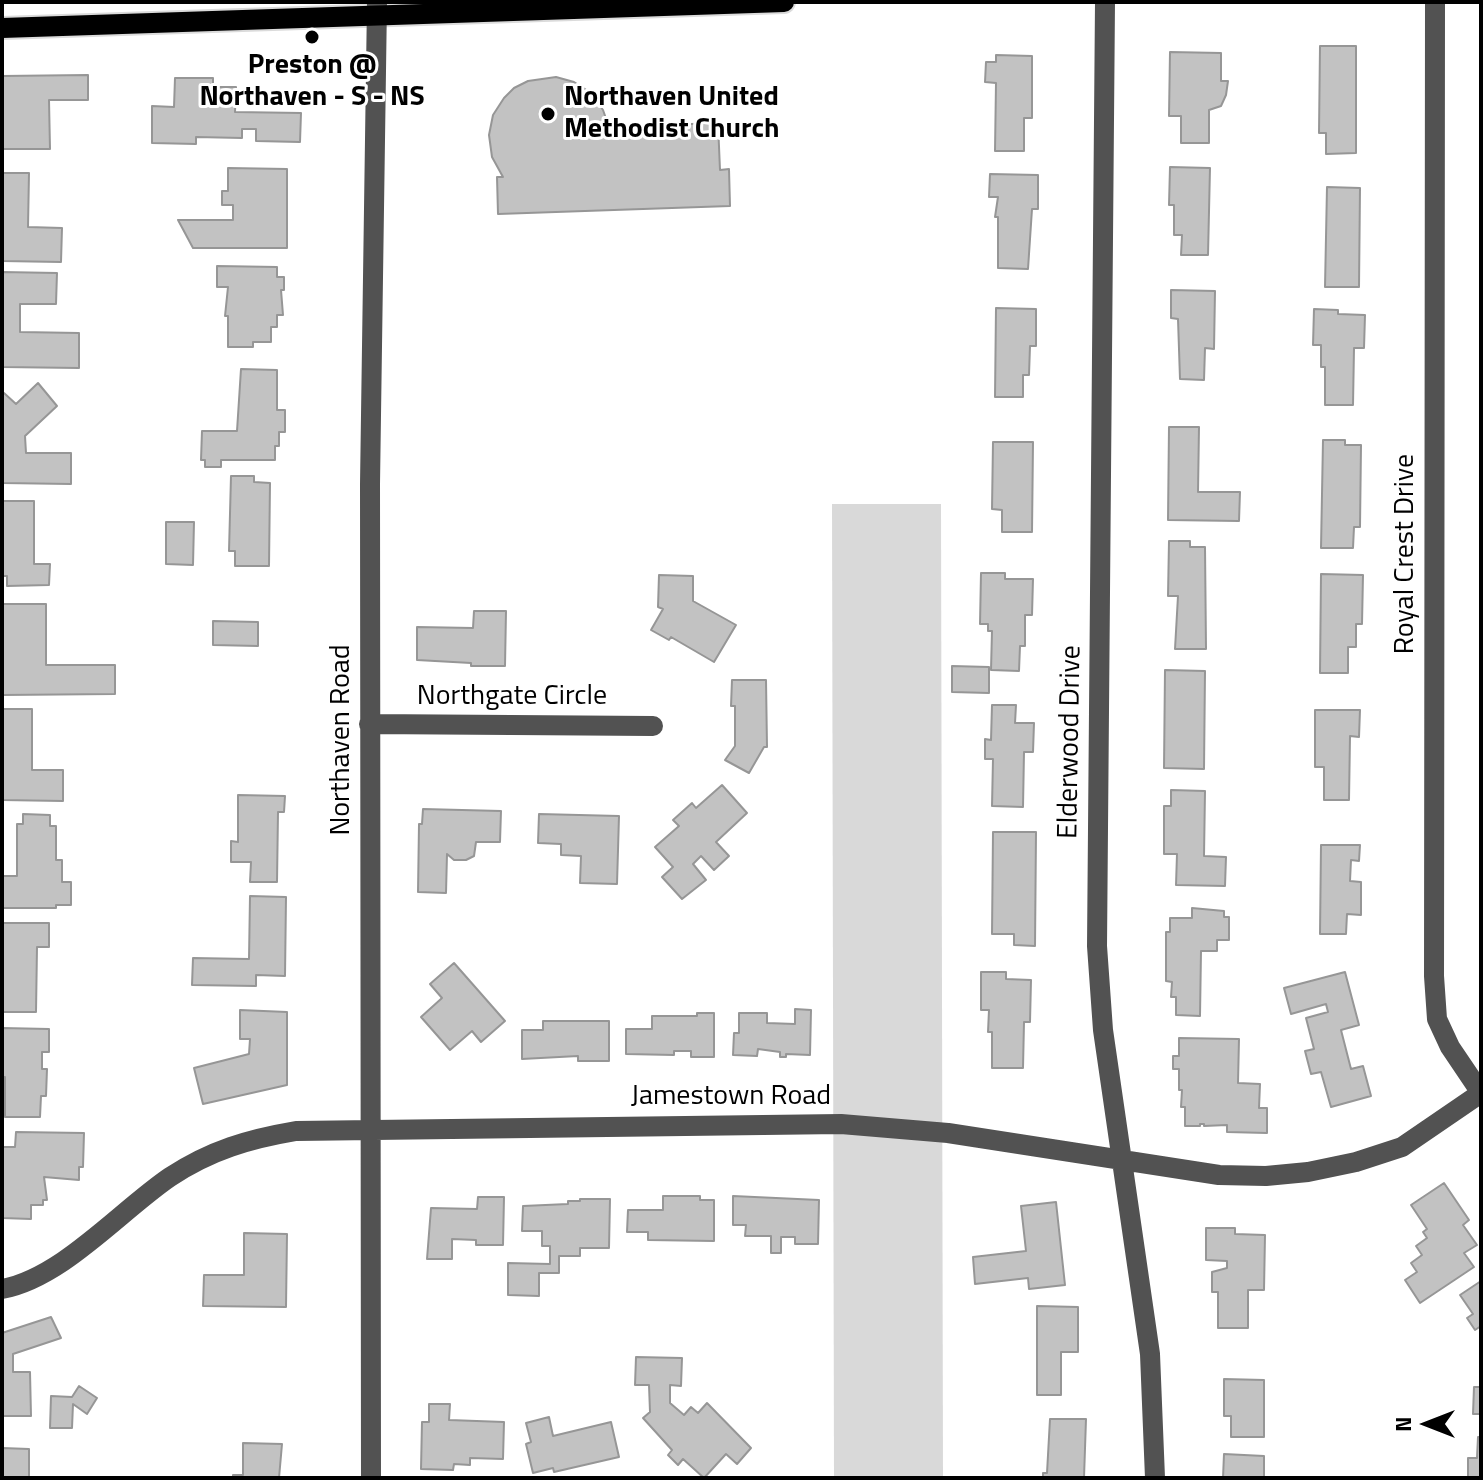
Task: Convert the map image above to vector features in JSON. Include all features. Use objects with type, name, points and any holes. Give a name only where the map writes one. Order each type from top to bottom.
[{"type":"main road","points":[[2,28],[377,9],[784,2]]},
{"type":"street","name":"Elderwood Drive","points":[[1105,2],[1097,946],[1103,1030],[1150,1354],[1155,1478]]},
{"type":"street","name":"Royal Crest Drive","points":[[1435,2],[1434,976],[1437,1019],[1450,1047],[1481,1093]]},
{"type":"street","name":"Northaven Road","points":[[371,1478],[369,724],[372,239],[377,9]]},
{"type":"street","name":"Northgate Circle","points":[[369,724],[653,726]]},
{"type":"street","name":"Jamestown Road","points":[[2,1289],[53,1268],[169,1178],[203,1157],[248,1139],[296,1131],[841,1124],[948,1133],[1219,1175],[1266,1176],[1308,1172],[1356,1162],[1402,1147],[1481,1093]]},
{"type":"shaded area","points":[[832,504],[941,504],[943,1478],[834,1478]]},
{"type":"building","points":[[1320,46],[1356,46],[1356,153],[1326,154],[1326,133],[1319,133]]},
{"type":"building","points":[[1170,52],[1221,53],[1221,81],[1228,81],[1221,106],[1209,110],[1209,143],[1181,143],[1181,116],[1169,116]]},
{"type":"building","points":[[996,55],[1032,56],[1032,118],[1024,118],[1024,151],[995,151],[996,83],[985,82],[986,62],[996,62]]},
{"type":"building","points":[[88,75],[88,100],[49,100],[50,149],[2,149],[2,76]]},
{"type":"building","points":[[556,77],[574,82],[591,93],[603,110],[609,127],[718,123],[720,170],[729,169],[730,206],[498,214],[497,177],[503,177],[492,157],[489,135],[493,115],[514,88],[528,81]]},
{"type":"building","points":[[175,78],[213,78],[213,87],[236,87],[235,112],[301,113],[300,142],[256,141],[256,129],[242,129],[242,138],[196,137],[196,144],[152,143],[152,106],[174,107]]},
{"type":"building","points":[[1170,167],[1210,168],[1208,255],[1181,255],[1182,235],[1174,235],[1174,205],[1169,205]]},
{"type":"building","points":[[228,168],[287,169],[287,248],[193,248],[178,220],[233,220],[233,205],[222,205],[222,191],[228,191]]},
{"type":"building","points":[[2,173],[29,173],[28,227],[62,228],[61,262],[2,261]]},
{"type":"building","points":[[990,174],[1038,175],[1038,209],[1032,209],[1028,269],[998,268],[998,217],[995,217],[998,197],[989,197]]},
{"type":"building","points":[[1327,187],[1360,188],[1359,287],[1325,287]]},
{"type":"building","points":[[217,266],[277,267],[277,277],[284,277],[284,290],[281,290],[283,315],[277,315],[277,327],[271,327],[271,342],[253,342],[253,347],[228,347],[228,316],[225,316],[228,287],[217,287]]},
{"type":"building","points":[[2,272],[57,273],[56,304],[20,304],[20,332],[79,333],[79,368],[2,367]]},
{"type":"building","points":[[1171,290],[1215,291],[1214,349],[1205,348],[1204,380],[1180,379],[1178,319],[1171,318]]},
{"type":"building","points":[[996,308],[1036,309],[1036,346],[1030,346],[1029,375],[1023,375],[1023,397],[995,397]]},
{"type":"building","points":[[1314,309],[1365,315],[1364,348],[1354,348],[1353,405],[1325,405],[1325,367],[1321,367],[1321,345],[1313,345]]},
{"type":"building","points":[[241,369],[277,370],[277,410],[285,410],[285,432],[279,432],[275,460],[221,460],[221,467],[205,467],[205,460],[201,460],[202,431],[237,431]]},
{"type":"building","points":[[38,383],[57,406],[25,436],[26,453],[71,453],[71,484],[2,483],[2,395],[4,393],[16,404]]},
{"type":"building","points":[[1169,427],[1199,427],[1198,492],[1240,492],[1239,521],[1168,520]]},
{"type":"building","points":[[1323,440],[1345,440],[1345,445],[1361,445],[1360,527],[1354,527],[1353,548],[1321,548]]},
{"type":"building","points":[[993,442],[1033,442],[1032,532],[1002,532],[1002,510],[992,509]]},
{"type":"building","points":[[231,476],[254,476],[254,482],[270,483],[269,566],[235,566],[235,551],[229,551]]},
{"type":"building","points":[[2,501],[34,501],[34,564],[50,564],[49,585],[7,586],[7,576],[2,576]]},
{"type":"building","points":[[166,522],[194,522],[193,565],[166,564]]},
{"type":"building","points":[[1169,541],[1190,541],[1190,547],[1205,547],[1206,649],[1175,649],[1178,596],[1168,596]]},
{"type":"building","points":[[981,573],[1005,573],[1005,579],[1033,579],[1032,615],[1025,615],[1025,646],[1020,646],[1019,671],[991,670],[992,631],[988,631],[988,624],[980,624]]},
{"type":"building","points":[[1321,574],[1363,575],[1362,624],[1356,624],[1356,647],[1348,647],[1348,673],[1320,673]]},
{"type":"building","points":[[659,575],[693,576],[693,601],[736,625],[714,662],[671,637],[669,640],[651,630],[663,609],[658,607]]},
{"type":"building","points":[[2,604],[46,604],[46,665],[115,665],[115,694],[2,695]]},
{"type":"building","points":[[474,611],[506,611],[505,666],[417,660],[417,627],[473,628]]},
{"type":"building","points":[[213,621],[258,622],[258,646],[213,645]]},
{"type":"building","points":[[952,666],[989,667],[989,693],[952,692]]},
{"type":"building","points":[[1165,670],[1205,671],[1204,769],[1164,768]]},
{"type":"building","points":[[732,680],[766,680],[767,747],[764,747],[749,773],[725,760],[735,746]]},
{"type":"building","points":[[992,705],[1016,705],[1015,723],[1034,723],[1033,752],[1024,752],[1023,807],[992,806],[993,759],[985,759],[985,739],[991,740]]},
{"type":"building","points":[[2,709],[32,709],[32,770],[63,770],[63,801],[2,800]]},
{"type":"building","points":[[1315,710],[1360,710],[1359,737],[1350,736],[1349,800],[1324,800],[1324,767],[1315,767]]},
{"type":"building","points":[[722,785],[747,813],[716,842],[729,856],[714,870],[701,856],[693,864],[706,880],[682,899],[662,877],[673,867],[655,847],[679,826],[673,820],[692,803],[696,808]]},
{"type":"building","points":[[1171,790],[1205,791],[1204,856],[1226,857],[1225,886],[1176,885],[1177,854],[1164,854],[1164,806],[1171,806]]},
{"type":"building","points":[[238,795],[285,796],[284,812],[278,812],[277,882],[250,882],[251,862],[231,862],[231,841],[238,842]]},
{"type":"building","points":[[423,809],[501,811],[500,842],[476,842],[474,856],[466,860],[454,860],[447,854],[446,893],[418,892],[419,824],[422,824]]},
{"type":"building","points":[[23,814],[50,815],[50,826],[56,826],[56,860],[62,860],[62,882],[71,882],[71,905],[2,908],[2,876],[17,876],[17,824],[23,824]]},
{"type":"building","points":[[539,814],[619,816],[617,884],[580,883],[581,856],[561,855],[561,844],[538,843]]},
{"type":"building","points":[[993,832],[1036,832],[1035,946],[1014,945],[1014,934],[992,934]]},
{"type":"building","points":[[1321,845],[1360,845],[1359,861],[1351,860],[1350,881],[1361,882],[1361,915],[1347,914],[1346,934],[1320,934]]},
{"type":"building","points":[[250,896],[286,897],[285,976],[256,975],[256,986],[192,985],[193,958],[249,959]]},
{"type":"building","points":[[1192,908],[1224,911],[1224,917],[1229,917],[1229,940],[1217,940],[1217,951],[1201,951],[1200,1016],[1176,1015],[1176,997],[1171,997],[1172,982],[1166,981],[1166,932],[1170,932],[1170,918],[1192,918]]},
{"type":"building","points":[[2,923],[49,923],[49,947],[37,947],[36,1012],[2,1012]]},
{"type":"building","points":[[454,963],[505,1021],[481,1042],[472,1031],[450,1050],[421,1017],[442,998],[430,984]]},
{"type":"building","points":[[981,972],[1006,972],[1006,979],[1031,980],[1030,1022],[1024,1022],[1023,1068],[992,1068],[989,1010],[981,1010]]},
{"type":"building","points":[[1345,972],[1359,1025],[1341,1030],[1351,1069],[1363,1066],[1371,1096],[1331,1107],[1321,1072],[1311,1074],[1305,1051],[1314,1049],[1306,1018],[1328,1012],[1326,1004],[1291,1014],[1284,988]]},
{"type":"building","points":[[795,1009],[811,1010],[810,1055],[786,1054],[786,1057],[780,1057],[780,1052],[758,1049],[757,1056],[733,1055],[734,1033],[739,1033],[739,1013],[767,1013],[767,1023],[795,1024]]},
{"type":"building","points":[[240,1010],[287,1012],[287,1085],[203,1104],[194,1068],[249,1054],[250,1039],[240,1039]]},
{"type":"building","points":[[697,1013],[714,1013],[714,1057],[691,1057],[691,1051],[674,1051],[674,1055],[626,1054],[626,1029],[652,1029],[652,1016],[697,1016]]},
{"type":"building","points":[[543,1021],[609,1021],[609,1061],[578,1061],[578,1056],[522,1059],[522,1030],[543,1030]]},
{"type":"building","points":[[2,1028],[49,1029],[49,1052],[42,1052],[42,1069],[47,1069],[46,1096],[41,1096],[40,1117],[5,1117]]},
{"type":"building","points":[[1179,1038],[1239,1039],[1238,1083],[1260,1084],[1259,1108],[1267,1108],[1267,1133],[1227,1132],[1227,1125],[1185,1126],[1179,1069],[1173,1069],[1173,1056],[1179,1056]]},
{"type":"building","points":[[16,1132],[84,1133],[83,1167],[79,1167],[79,1180],[44,1177],[47,1200],[43,1200],[43,1205],[31,1205],[31,1219],[2,1218],[2,1147],[15,1147]]},
{"type":"building","points":[[1444,1183],[1469,1220],[1463,1225],[1477,1245],[1464,1253],[1474,1267],[1420,1303],[1405,1280],[1417,1272],[1411,1263],[1422,1255],[1416,1246],[1427,1238],[1423,1232],[1427,1229],[1411,1205]]},
{"type":"building","points":[[663,1196],[700,1196],[700,1200],[714,1200],[714,1241],[648,1240],[648,1232],[627,1232],[628,1210],[663,1210]]},
{"type":"building","points":[[733,1196],[819,1200],[818,1244],[795,1244],[795,1237],[781,1237],[781,1253],[771,1253],[771,1236],[745,1236],[746,1225],[733,1225]]},
{"type":"building","points":[[478,1197],[504,1197],[503,1245],[476,1245],[476,1240],[452,1239],[452,1259],[427,1259],[431,1208],[477,1209]]},
{"type":"building","points":[[610,1199],[609,1248],[580,1248],[580,1256],[559,1256],[559,1273],[539,1273],[539,1296],[508,1295],[508,1263],[550,1264],[550,1246],[542,1246],[542,1231],[522,1231],[523,1206],[568,1204],[568,1201]]},
{"type":"building","points":[[1056,1202],[1065,1285],[1029,1289],[1028,1278],[975,1284],[973,1257],[1026,1251],[1021,1206]]},
{"type":"building","points":[[1206,1228],[1235,1228],[1235,1234],[1265,1235],[1264,1290],[1248,1290],[1248,1328],[1218,1328],[1218,1292],[1212,1292],[1212,1272],[1227,1268],[1227,1261],[1206,1260]]},
{"type":"building","points":[[244,1233],[287,1234],[286,1307],[203,1306],[204,1275],[244,1275]]},
{"type":"building","points":[[1481,1281],[1481,1326],[1475,1330],[1467,1318],[1473,1314],[1460,1295]]},
{"type":"building","points":[[1037,1306],[1078,1307],[1078,1352],[1061,1352],[1061,1395],[1037,1395]]},
{"type":"building","points":[[51,1317],[61,1338],[13,1354],[13,1372],[30,1372],[31,1416],[2,1416],[2,1333]]},
{"type":"building","points":[[636,1357],[682,1358],[681,1386],[670,1385],[670,1403],[684,1415],[691,1407],[698,1413],[707,1403],[751,1448],[737,1464],[726,1454],[704,1478],[683,1459],[678,1465],[668,1455],[672,1450],[643,1418],[650,1412],[649,1385],[635,1385]]},
{"type":"building","points":[[1224,1379],[1264,1380],[1264,1437],[1231,1437],[1231,1416],[1224,1416]]},
{"type":"building","points":[[79,1386],[97,1398],[87,1414],[73,1404],[72,1428],[50,1428],[51,1396],[72,1397]]},
{"type":"building","points":[[1474,1387],[1481,1387],[1481,1414],[1473,1414]]},
{"type":"building","points":[[429,1404],[450,1404],[449,1420],[504,1422],[503,1459],[470,1458],[470,1465],[454,1464],[453,1470],[421,1469],[422,1422],[429,1422]]},
{"type":"building","points":[[549,1417],[553,1436],[611,1422],[619,1457],[554,1472],[553,1468],[533,1473],[526,1444],[531,1442],[526,1423]]},
{"type":"building","points":[[1050,1419],[1086,1419],[1084,1478],[1043,1478],[1043,1473],[1047,1473]]},
{"type":"building","points":[[1478,1437],[1481,1437],[1481,1478],[1468,1477],[1468,1458],[1477,1458]]},
{"type":"building","points":[[243,1443],[282,1444],[279,1478],[233,1478],[233,1475],[243,1475]]},
{"type":"building","points":[[2,1448],[29,1449],[29,1478],[2,1478]]},
{"type":"building","points":[[1224,1454],[1264,1456],[1264,1478],[1223,1478]]},
{"type":"place","name":"Preston @ Northaven - S - NS","points":[[312,37]]},
{"type":"place","name":"Northaven United Methodist Church","points":[[548,114]]}]
